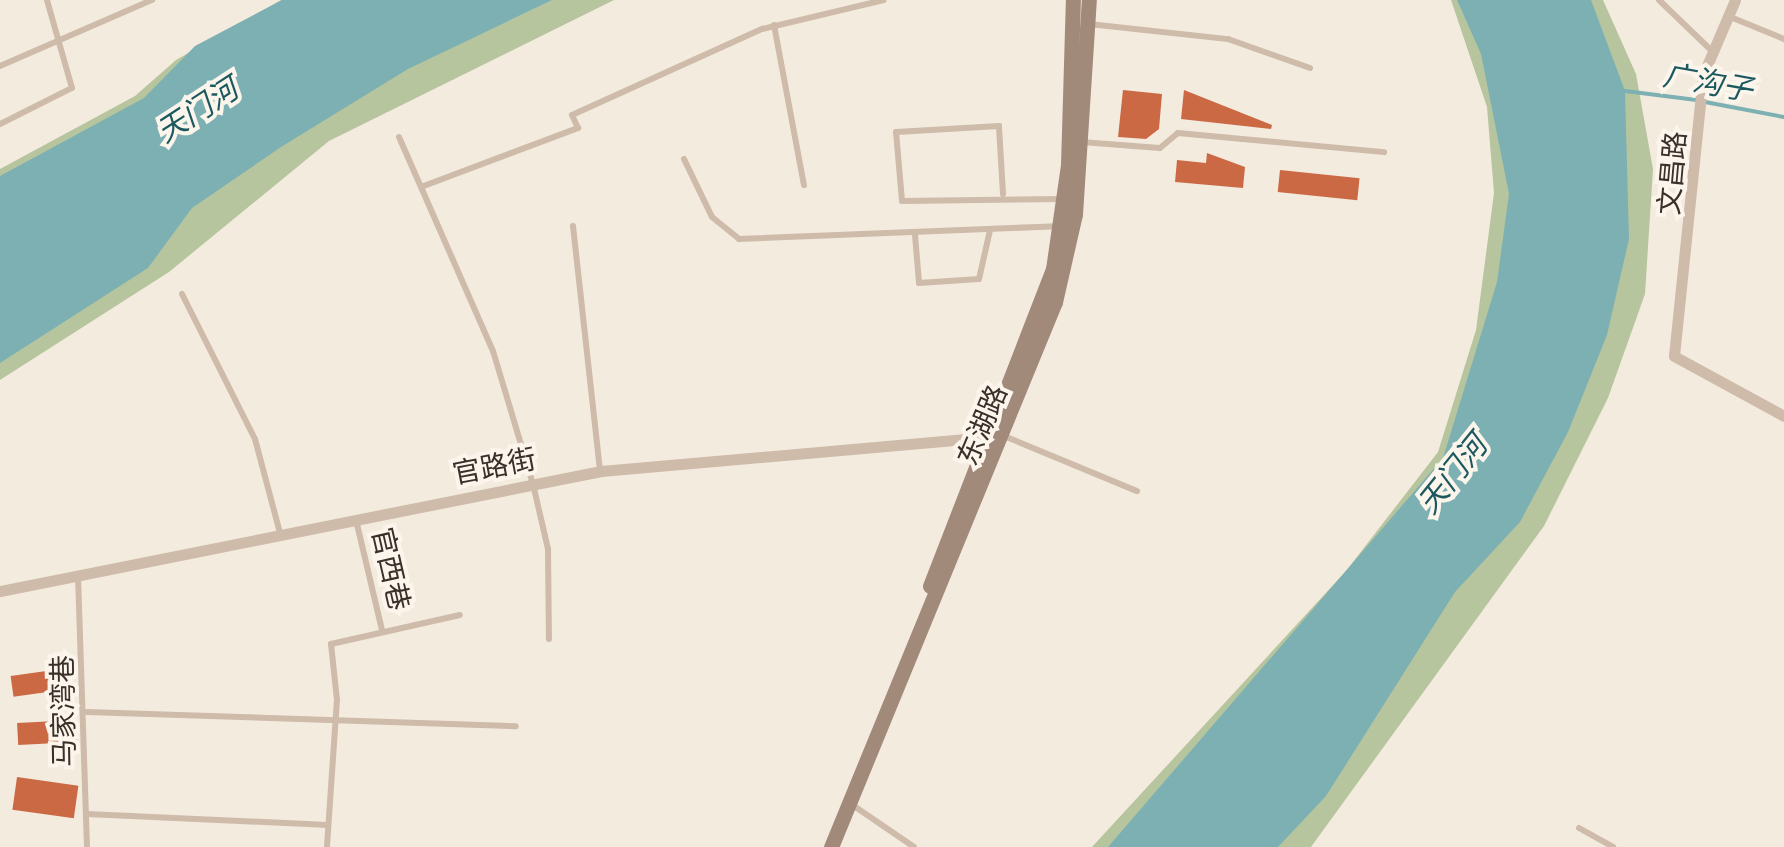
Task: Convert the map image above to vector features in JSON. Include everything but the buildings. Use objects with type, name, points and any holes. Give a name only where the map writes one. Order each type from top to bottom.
[{"type":"main road","name":"东湖路","points":[[1073,0],[1081,23]]},
{"type":"main road","name":"东湖路","points":[[831,847],[998,437],[1068,225],[1081,23],[1089,0]]},
{"type":"main road","name":"东湖路","points":[[1068,225],[1065,199],[1076,142]]},
{"type":"main road","name":"东湖路","points":[[821,847],[998,437]]},
{"type":"street","name":"文昌路","points":[[1735,0],[1710,48],[1703,75],[1674,356],[1784,416]]},
{"type":"street","name":"官路街","points":[[0,591],[600,470],[998,437]]},
{"type":"lane","points":[[0,124],[72,88],[47,0]]},
{"type":"lane","points":[[0,66],[59,44],[152,0]]},
{"type":"lane","points":[[420,187],[578,128],[572,114],[774,25],[884,0]]},
{"type":"lane","points":[[1659,0],[1710,48]]},
{"type":"lane","points":[[1726,15],[1784,39]]},
{"type":"lane","points":[[1081,23],[1228,39],[1310,68]]},
{"type":"lane","points":[[774,25],[804,185]]},
{"type":"lane","points":[[1003,194],[999,126],[896,132],[902,201],[1003,194],[1065,199]]},
{"type":"lane","points":[[1076,142],[1160,148],[1178,132],[1384,152]]},
{"type":"lane","points":[[399,136],[493,351],[533,484],[548,550],[549,639]]},
{"type":"lane","points":[[684,159],[712,217],[739,239],[915,235],[1068,225]]},
{"type":"lane","points":[[573,226],[600,470]]},
{"type":"lane","points":[[915,235],[919,284],[978,279],[990,230]]},
{"type":"lane","points":[[182,294],[255,440],[280,533]]},
{"type":"lane","points":[[998,437],[1137,491]]},
{"type":"lane","name":"官西巷","points":[[356,518],[382,630]]},
{"type":"lane","name":"马家湾巷","points":[[78,575],[87,712],[88,847]]},
{"type":"lane","points":[[339,847],[327,847],[336,720],[331,644],[460,615]]},
{"type":"lane","points":[[87,712],[516,726]]},
{"type":"lane","points":[[850,804],[883,818],[914,847]]},
{"type":"lane","points":[[87,814],[328,825]]},
{"type":"lane","points":[[1579,828],[1613,847]]},
{"type":"green space","points":[[281,0],[614,0],[329,141],[169,272],[0,380],[0,169],[135,96],[176,60]]},
{"type":"green space","points":[[1451,0],[1603,0],[1636,74],[1653,169],[1645,294],[1608,398],[1544,526],[1311,847],[1092,847],[1346,571],[1438,452],[1476,330],[1494,193],[1487,107]]},
{"type":"water","name":"天门河","points":[[282,0],[552,0],[408,69],[281,147],[192,208],[148,268],[0,363],[0,176],[144,98],[195,46]]},
{"type":"water","name":"天门河","points":[[1457,0],[1591,0],[1625,91],[1629,239],[1607,335],[1568,432],[1520,522],[1455,592],[1326,796],[1278,847],[1108,847],[1443,458],[1497,282],[1509,194],[1481,54]]},
{"type":"waterway","name":"广沟子","points":[[1625,91],[1696,100]]},
{"type":"waterway","name":"广沟子","points":[[1705,102],[1784,117]]}]
